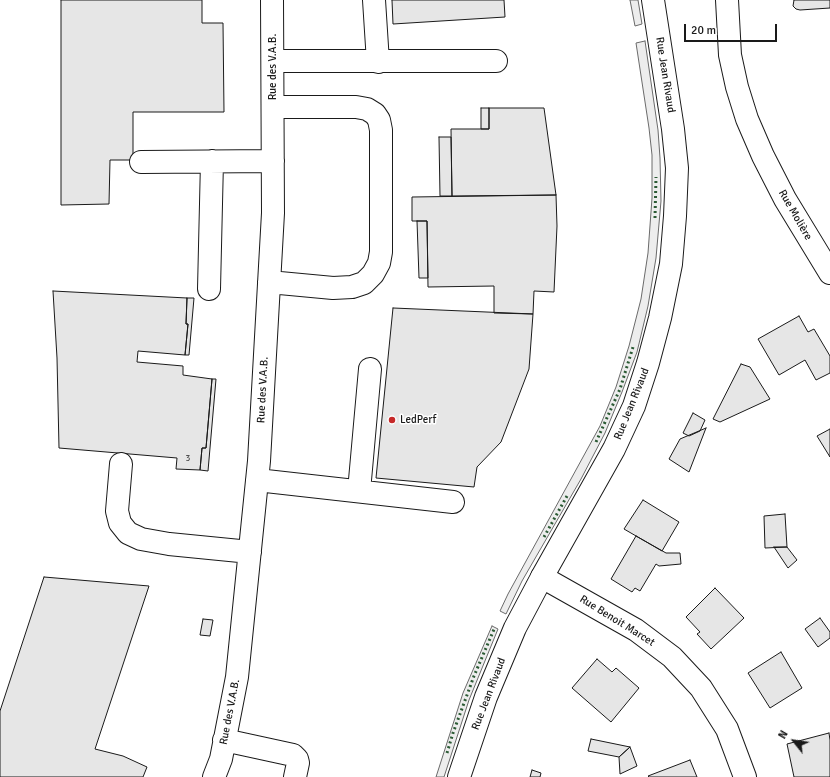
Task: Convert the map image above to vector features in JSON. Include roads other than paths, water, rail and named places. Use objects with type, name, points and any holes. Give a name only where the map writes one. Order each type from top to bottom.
[{"type":"street","name":"Rue des V.A.B.","points":[[214,777],[221,759],[237,677],[257,480],[273,213],[272,0]]},
{"type":"street","points":[[374,0],[378,62]]},
{"type":"street","name":"Rue Jean Rivaud","points":[[460,777],[489,690],[515,628],[614,449],[634,406],[660,318],[671,264],[677,168],[672,121],[653,0]]},
{"type":"street","name":"Rue Molière","points":[[727,0],[730,55],[735,79],[747,119],[762,156],[785,199],[830,274]]},
{"type":"street","points":[[273,61],[496,61]]},
{"type":"street","points":[[269,282],[333,288],[352,287],[364,282],[373,274],[379,263],[381,252],[381,130],[379,120],[375,114],[367,109],[356,107],[273,107]]},
{"type":"street","points":[[209,289],[212,161]]},
{"type":"street","points":[[141,162],[273,161]]},
{"type":"street","points":[[359,491],[370,369]]},
{"type":"street","points":[[121,464],[117,511],[120,523],[128,533],[140,539],[169,544],[250,552]]},
{"type":"street","points":[[257,480],[453,502]]},
{"type":"street","name":"Rue Benoit Marcet","points":[[542,577],[636,630],[672,657],[701,688],[727,729],[745,777]]},
{"type":"street","points":[[224,740],[293,755],[297,759],[298,763],[295,777]]},
{"type":"place","name":"LedPerf","points":[[392,420]]}]
